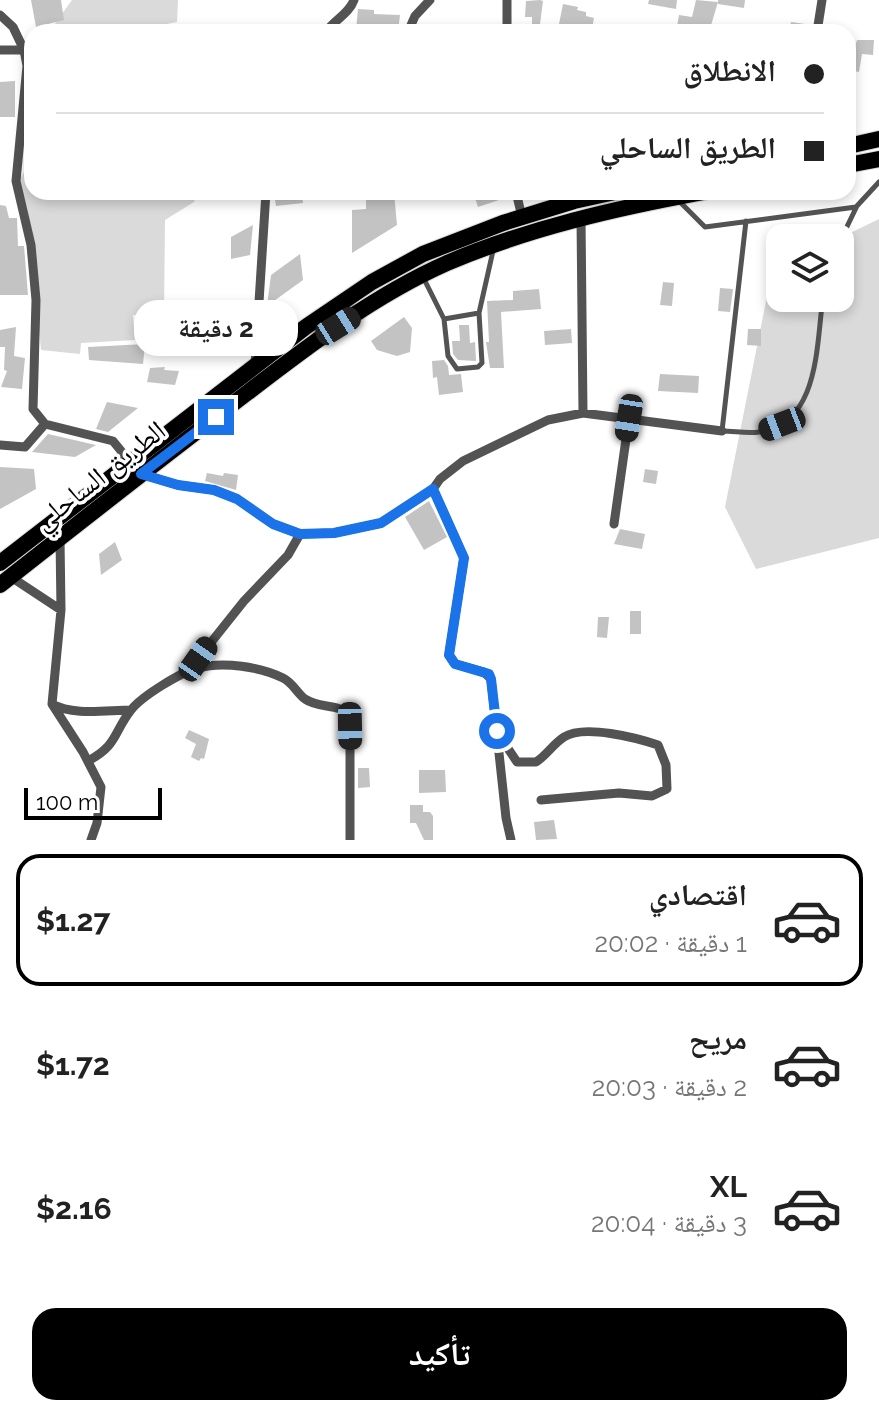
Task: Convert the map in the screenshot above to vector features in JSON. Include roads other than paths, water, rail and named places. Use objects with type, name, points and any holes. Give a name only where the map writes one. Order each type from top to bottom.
[{"type":"highway","points":[[856,144],[879,139]]},
{"type":"highway","points":[[856,163],[879,159]]},
{"type":"highway","name":"الطريق الساحلي","points":[[0,563],[255,365],[372,282],[423,254],[522,217],[579,200]]},
{"type":"highway","name":"الطريق الساحلي","points":[[5,581],[316,340],[423,276],[494,246],[581,218],[662,200]]},
{"type":"street","points":[[332,24],[348,11],[354,0]]},
{"type":"street","points":[[412,24],[430,0]]},
{"type":"street","points":[[507,0],[507,24]]},
{"type":"street","points":[[818,24],[822,0]]},
{"type":"street","points":[[0,15],[24,44]]},
{"type":"street","points":[[0,50],[24,50]]},
{"type":"street","points":[[24,97],[16,181],[31,245],[36,300],[33,409],[45,424],[113,441],[122,452],[113,473]]},
{"type":"street","points":[[255,365],[265,200]]},
{"type":"street","points":[[518,200],[522,217]]},
{"type":"street","points":[[581,218],[583,413]]},
{"type":"street","points":[[141,474],[178,485],[214,490],[237,499],[273,524],[300,534],[334,533],[381,523],[433,489],[440,479],[463,461],[548,420],[583,413],[722,431]]},
{"type":"street","points":[[614,524],[629,418]]},
{"type":"street","points":[[0,445],[25,447],[45,424]]},
{"type":"street","points":[[433,489],[464,558],[449,655],[455,664],[489,674],[491,679],[511,840]]},
{"type":"street","points":[[188,672],[244,601],[288,555],[300,534]]},
{"type":"street","points":[[60,538],[61,610],[52,704],[101,787],[97,823],[91,840]]},
{"type":"street","points":[[5,581],[61,610]]},
{"type":"street","points":[[88,761],[112,745],[131,710],[159,688],[188,672],[219,666],[261,671],[287,679],[299,694],[317,706],[343,709],[350,716],[350,840]]},
{"type":"street","points":[[52,704],[59,708],[131,710]]},
{"type":"street","points":[[497,731],[507,751],[517,762],[536,762],[567,735],[584,732],[625,736],[658,745],[666,765],[667,789],[652,796],[619,793],[541,800]]},
{"type":"lane","points":[[848,224],[856,207],[879,182]]},
{"type":"lane","points":[[679,200],[705,227],[856,207]]},
{"type":"lane","points":[[746,221],[722,431],[760,432],[782,424],[799,409],[810,390],[821,312]]},
{"type":"lane","points":[[423,276],[444,319],[448,356],[457,369],[478,367],[482,363],[479,313],[494,246]]},
{"type":"lane","points":[[444,319],[479,313]]}]
